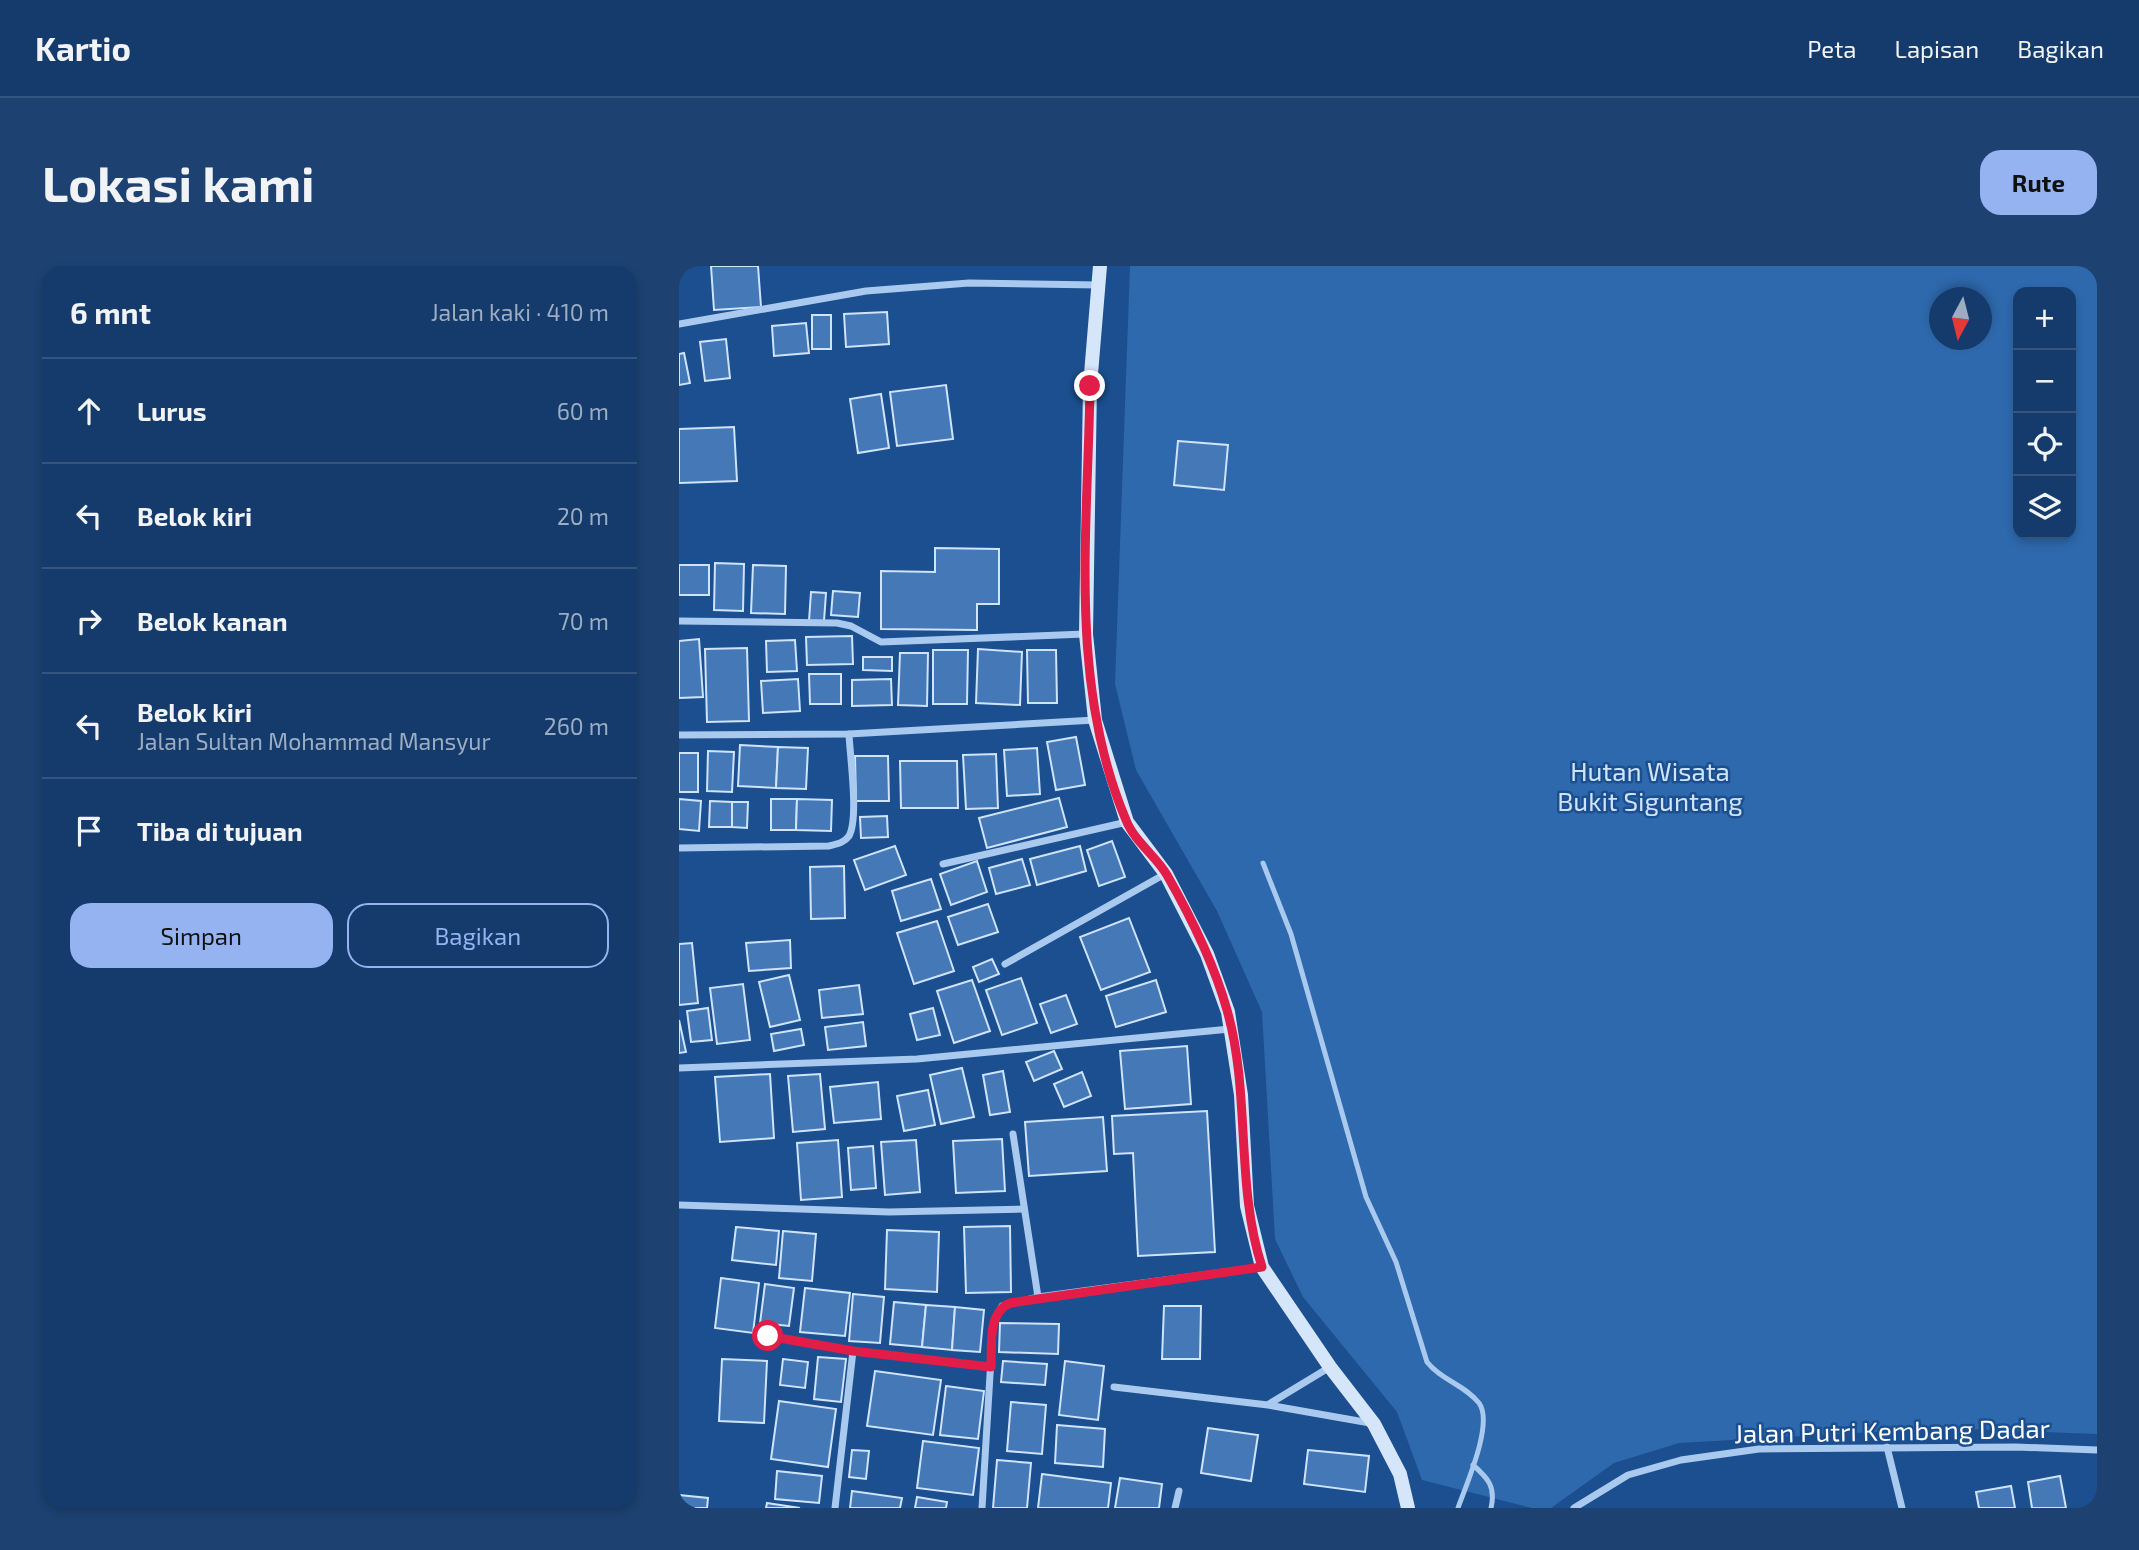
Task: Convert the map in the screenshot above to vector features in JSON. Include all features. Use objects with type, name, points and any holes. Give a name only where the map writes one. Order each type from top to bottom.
[{"type":"street","points":[[1100,266],[1090,386],[1086,634],[1095,720],[1126,822],[1166,874],[1207,954],[1228,1012],[1241,1095],[1247,1206],[1262,1267],[1330,1367],[1374,1423],[1400,1474],[1408,1508]]},
{"type":"street","points":[[679,324],[866,291],[969,283],[1099,285]]},
{"type":"street","points":[[679,621],[837,623],[851,626],[881,642],[1086,634]]},
{"type":"street","points":[[679,734],[849,734],[1095,720]]},
{"type":"street","points":[[679,848],[829,846],[841,843],[850,832],[852,811],[849,734]]},
{"type":"street","points":[[943,864],[1126,822]]},
{"type":"street","points":[[1005,964],[1166,874]]},
{"type":"street","points":[[679,1068],[917,1059],[1230,1029]]},
{"type":"street","points":[[1013,1134],[1038,1297]]},
{"type":"street","points":[[679,1205],[889,1212],[1024,1209]]},
{"type":"street","points":[[982,1508],[993,1325],[1002,1306],[1038,1297],[1262,1267]]},
{"type":"street","points":[[768,1336],[853,1351],[991,1367]]},
{"type":"street","points":[[835,1508],[853,1351]]},
{"type":"street","points":[[1268,1405],[1330,1367]]},
{"type":"street","points":[[1114,1387],[1268,1405],[1374,1423]]},
{"type":"street","points":[[1887,1447],[1902,1508]]},
{"type":"street","name":"Jalan Putri Kembang Dadar","points":[[1574,1508],[1628,1475],[1681,1460],[1759,1450],[1887,1447],[2097,1450]]},
{"type":"street","points":[[1175,1508],[1179,1490]]},
{"type":"lane","points":[[1263,863],[1291,934],[1366,1197],[1396,1262],[1427,1362],[1435,1372],[1480,1403],[1485,1417],[1473,1465],[1458,1508]]},
{"type":"lane","points":[[1473,1465],[1489,1478],[1492,1487],[1491,1508]]},
{"type":"green space","name":"Hutan Wisata Bukit Siguntang","points":[[1130,266],[2097,266],[2097,1434],[1943,1428],[1679,1443],[1614,1463],[1551,1508],[1532,1508],[1422,1480],[1397,1412],[1303,1297],[1275,1239],[1262,1012],[1217,911],[1136,770],[1115,684]]},
{"type":"building","points":[[711,266],[758,266],[761,307],[714,310]]},
{"type":"building","points":[[887,312],[889,344],[846,347],[844,314]]},
{"type":"building","points":[[812,315],[831,315],[831,349],[812,349]]},
{"type":"building","points":[[806,323],[809,353],[774,356],[772,326]]},
{"type":"building","points":[[726,339],[730,378],[705,381],[700,342]]},
{"type":"building","points":[[684,353],[690,383],[679,385],[679,354]]},
{"type":"building","points":[[946,385],[953,439],[897,446],[890,392]]},
{"type":"building","points":[[881,394],[889,448],[858,453],[850,399]]},
{"type":"building","points":[[734,427],[737,481],[679,483],[679,429]]},
{"type":"building","points":[[1178,441],[1228,445],[1224,490],[1174,485]]},
{"type":"building","points":[[935,548],[999,549],[999,604],[977,604],[977,630],[881,629],[881,571],[935,572]]},
{"type":"building","points":[[715,563],[744,564],[743,611],[714,610]]},
{"type":"building","points":[[679,565],[709,565],[709,595],[679,595]]},
{"type":"building","points":[[753,565],[786,566],[785,614],[751,613]]},
{"type":"building","points":[[833,591],[860,593],[858,617],[831,615]]},
{"type":"building","points":[[811,592],[826,593],[824,621],[809,621]]},
{"type":"building","points":[[852,636],[853,664],[807,665],[806,637]]},
{"type":"building","points":[[699,639],[703,697],[679,698],[679,641]]},
{"type":"building","points":[[795,640],[797,671],[767,672],[766,641]]},
{"type":"building","points":[[747,648],[749,721],[707,722],[705,649]]},
{"type":"building","points":[[978,649],[1022,652],[1020,705],[976,703]]},
{"type":"building","points":[[933,650],[968,650],[967,704],[933,704]]},
{"type":"building","points":[[1027,650],[1056,650],[1057,703],[1028,703]]},
{"type":"building","points":[[900,653],[928,653],[927,706],[898,705]]},
{"type":"building","points":[[863,657],[892,657],[892,671],[863,670]]},
{"type":"building","points":[[809,674],[841,674],[841,704],[810,704]]},
{"type":"building","points":[[798,679],[800,711],[763,713],[761,681]]},
{"type":"building","points":[[891,679],[892,705],[852,706],[852,680]]},
{"type":"building","points":[[1076,737],[1085,785],[1056,790],[1047,742]]},
{"type":"building","points":[[740,745],[778,747],[776,788],[738,786]]},
{"type":"building","points":[[778,747],[808,748],[806,789],[776,788]]},
{"type":"building","points":[[1037,748],[1040,794],[1007,796],[1004,750]]},
{"type":"building","points":[[708,751],[734,752],[732,792],[707,791]]},
{"type":"building","points":[[679,753],[698,753],[698,792],[679,792]]},
{"type":"building","points":[[996,754],[998,808],[966,809],[963,755]]},
{"type":"building","points":[[855,756],[888,756],[889,801],[856,801]]},
{"type":"building","points":[[900,761],[957,761],[958,808],[901,808]]},
{"type":"building","points":[[1059,798],[1067,827],[987,848],[979,818]]},
{"type":"building","points":[[679,799],[701,801],[699,831],[679,829]]},
{"type":"building","points":[[771,799],[797,799],[796,830],[771,830]]},
{"type":"building","points":[[797,799],[832,800],[831,831],[796,830]]},
{"type":"building","points":[[710,801],[732,802],[732,827],[709,827]]},
{"type":"building","points":[[732,802],[748,802],[747,828],[732,827]]},
{"type":"building","points":[[887,816],[888,837],[861,838],[860,817]]},
{"type":"building","points":[[1112,841],[1125,877],[1099,886],[1087,850]]},
{"type":"building","points":[[895,846],[906,875],[865,890],[854,860]]},
{"type":"building","points":[[1080,846],[1086,871],[1037,885],[1030,859]]},
{"type":"building","points":[[1022,859],[1030,885],[996,894],[989,868]]},
{"type":"building","points":[[977,861],[987,892],[951,905],[940,874]]},
{"type":"building","points":[[844,866],[845,918],[811,919],[810,867]]},
{"type":"building","points":[[931,879],[941,909],[901,921],[892,891]]},
{"type":"building","points":[[988,904],[998,932],[958,945],[948,917]]},
{"type":"building","points":[[1129,918],[1150,972],[1101,990],[1080,937]]},
{"type":"building","points":[[937,921],[954,971],[914,984],[897,933]]},
{"type":"building","points":[[790,940],[791,968],[749,971],[746,943]]},
{"type":"building","points":[[692,943],[698,1003],[679,1005],[679,944]]},
{"type":"building","points":[[992,959],[999,974],[979,982],[973,967]]},
{"type":"building","points":[[789,975],[800,1020],[770,1027],[759,982]]},
{"type":"building","points":[[1021,978],[1037,1023],[1002,1035],[986,990]]},
{"type":"building","points":[[972,980],[990,1031],[954,1043],[937,991]]},
{"type":"building","points":[[1156,980],[1166,1012],[1116,1027],[1106,996]]},
{"type":"building","points":[[743,984],[750,1040],[717,1044],[710,988]]},
{"type":"building","points":[[859,985],[863,1014],[822,1018],[819,990]]},
{"type":"building","points":[[1066,995],[1077,1024],[1051,1033],[1040,1004]]},
{"type":"building","points":[[708,1008],[712,1040],[691,1042],[687,1011]]},
{"type":"building","points":[[933,1008],[940,1035],[917,1040],[910,1014]]},
{"type":"building","points":[[679,1020],[686,1052],[679,1053]]},
{"type":"building","points":[[863,1022],[866,1046],[828,1050],[825,1027]]},
{"type":"building","points":[[801,1029],[804,1045],[774,1051],[771,1034]]},
{"type":"building","points":[[1187,1046],[1191,1104],[1125,1109],[1120,1051]]},
{"type":"building","points":[[1054,1051],[1062,1069],[1034,1081],[1026,1062]]},
{"type":"building","points":[[962,1068],[974,1117],[941,1124],[930,1075]]},
{"type":"building","points":[[1003,1071],[1010,1112],[990,1115],[983,1075]]},
{"type":"building","points":[[1082,1072],[1091,1096],[1064,1107],[1054,1084]]},
{"type":"building","points":[[770,1074],[774,1138],[720,1142],[715,1077]]},
{"type":"building","points":[[820,1074],[825,1129],[793,1132],[788,1076]]},
{"type":"building","points":[[878,1082],[881,1119],[834,1123],[830,1087]]},
{"type":"building","points":[[928,1090],[935,1125],[904,1131],[897,1096]]},
{"type":"building","points":[[1207,1111],[1215,1252],[1138,1256],[1133,1153],[1114,1154],[1112,1116]]},
{"type":"building","points":[[1103,1117],[1107,1171],[1029,1176],[1025,1122]]},
{"type":"building","points":[[1002,1139],[1005,1191],[956,1193],[953,1141]]},
{"type":"building","points":[[838,1140],[842,1197],[801,1200],[797,1143]]},
{"type":"building","points":[[916,1140],[920,1192],[885,1195],[881,1142]]},
{"type":"building","points":[[873,1146],[876,1188],[851,1190],[848,1148]]},
{"type":"building","points":[[1010,1226],[1011,1292],[966,1293],[964,1227]]},
{"type":"building","points":[[736,1227],[779,1231],[776,1265],[732,1260]]},
{"type":"building","points":[[887,1230],[939,1232],[937,1292],[885,1289]]},
{"type":"building","points":[[783,1231],[816,1234],[812,1281],[779,1278]]},
{"type":"building","points":[[721,1278],[759,1283],[753,1333],[715,1328]]},
{"type":"building","points":[[765,1284],[794,1288],[789,1326],[760,1323]]},
{"type":"building","points":[[805,1288],[850,1293],[845,1336],[800,1332]]},
{"type":"building","points":[[853,1294],[884,1297],[880,1343],[849,1341]]},
{"type":"building","points":[[894,1302],[926,1305],[922,1347],[890,1344]]},
{"type":"building","points":[[926,1305],[955,1307],[952,1350],[922,1347]]},
{"type":"building","points":[[1164,1306],[1201,1306],[1200,1359],[1162,1359]]},
{"type":"building","points":[[955,1307],[984,1310],[980,1352],[952,1350]]},
{"type":"building","points":[[1000,1323],[1059,1324],[1058,1354],[999,1352]]},
{"type":"building","points":[[818,1357],[846,1359],[841,1402],[814,1399]]},
{"type":"building","points":[[722,1359],[767,1361],[764,1423],[719,1421]]},
{"type":"building","points":[[783,1359],[808,1362],[805,1388],[780,1385]]},
{"type":"building","points":[[1003,1361],[1047,1364],[1045,1385],[1001,1382]]},
{"type":"building","points":[[1065,1361],[1104,1366],[1098,1420],[1059,1415]]},
{"type":"building","points":[[875,1371],[941,1380],[933,1435],[867,1426]]},
{"type":"building","points":[[946,1386],[984,1391],[978,1439],[940,1435]]},
{"type":"building","points":[[779,1401],[836,1409],[828,1467],[771,1459]]},
{"type":"building","points":[[1011,1402],[1046,1405],[1042,1454],[1007,1451]]},
{"type":"building","points":[[1057,1425],[1105,1429],[1103,1467],[1055,1463]]},
{"type":"building","points":[[1208,1428],[1258,1435],[1251,1481],[1201,1473]]},
{"type":"building","points":[[923,1441],[979,1448],[973,1495],[917,1488]]},
{"type":"building","points":[[852,1450],[869,1451],[866,1479],[849,1477]]},
{"type":"building","points":[[1308,1450],[1369,1456],[1365,1492],[1304,1484]]},
{"type":"building","points":[[997,1460],[1031,1463],[1027,1508],[993,1508]]},
{"type":"building","points":[[777,1471],[822,1476],[819,1503],[775,1499]]},
{"type":"building","points":[[1042,1474],[1111,1483],[1108,1508],[1038,1508]]},
{"type":"building","points":[[2060,1476],[2066,1508],[2032,1508],[2028,1482]]},
{"type":"building","points":[[1120,1478],[1162,1484],[1159,1508],[1115,1508]]},
{"type":"building","points":[[2011,1486],[2015,1508],[1979,1508],[1976,1492]]},
{"type":"building","points":[[852,1491],[902,1498],[900,1508],[850,1508]]},
{"type":"building","points":[[679,1495],[708,1498],[707,1508],[679,1508]]},
{"type":"building","points":[[917,1497],[947,1502],[946,1508],[915,1508]]},
{"type":"building","points":[[767,1503],[800,1508],[766,1508]]},
{"type":"route","points":[[768,1336],[853,1351],[991,1367],[993,1325],[1002,1306],[1010,1303],[1262,1267],[1247,1206],[1241,1095],[1228,1012],[1207,954],[1166,874],[1126,822],[1095,720],[1086,634],[1090,386]]}]
